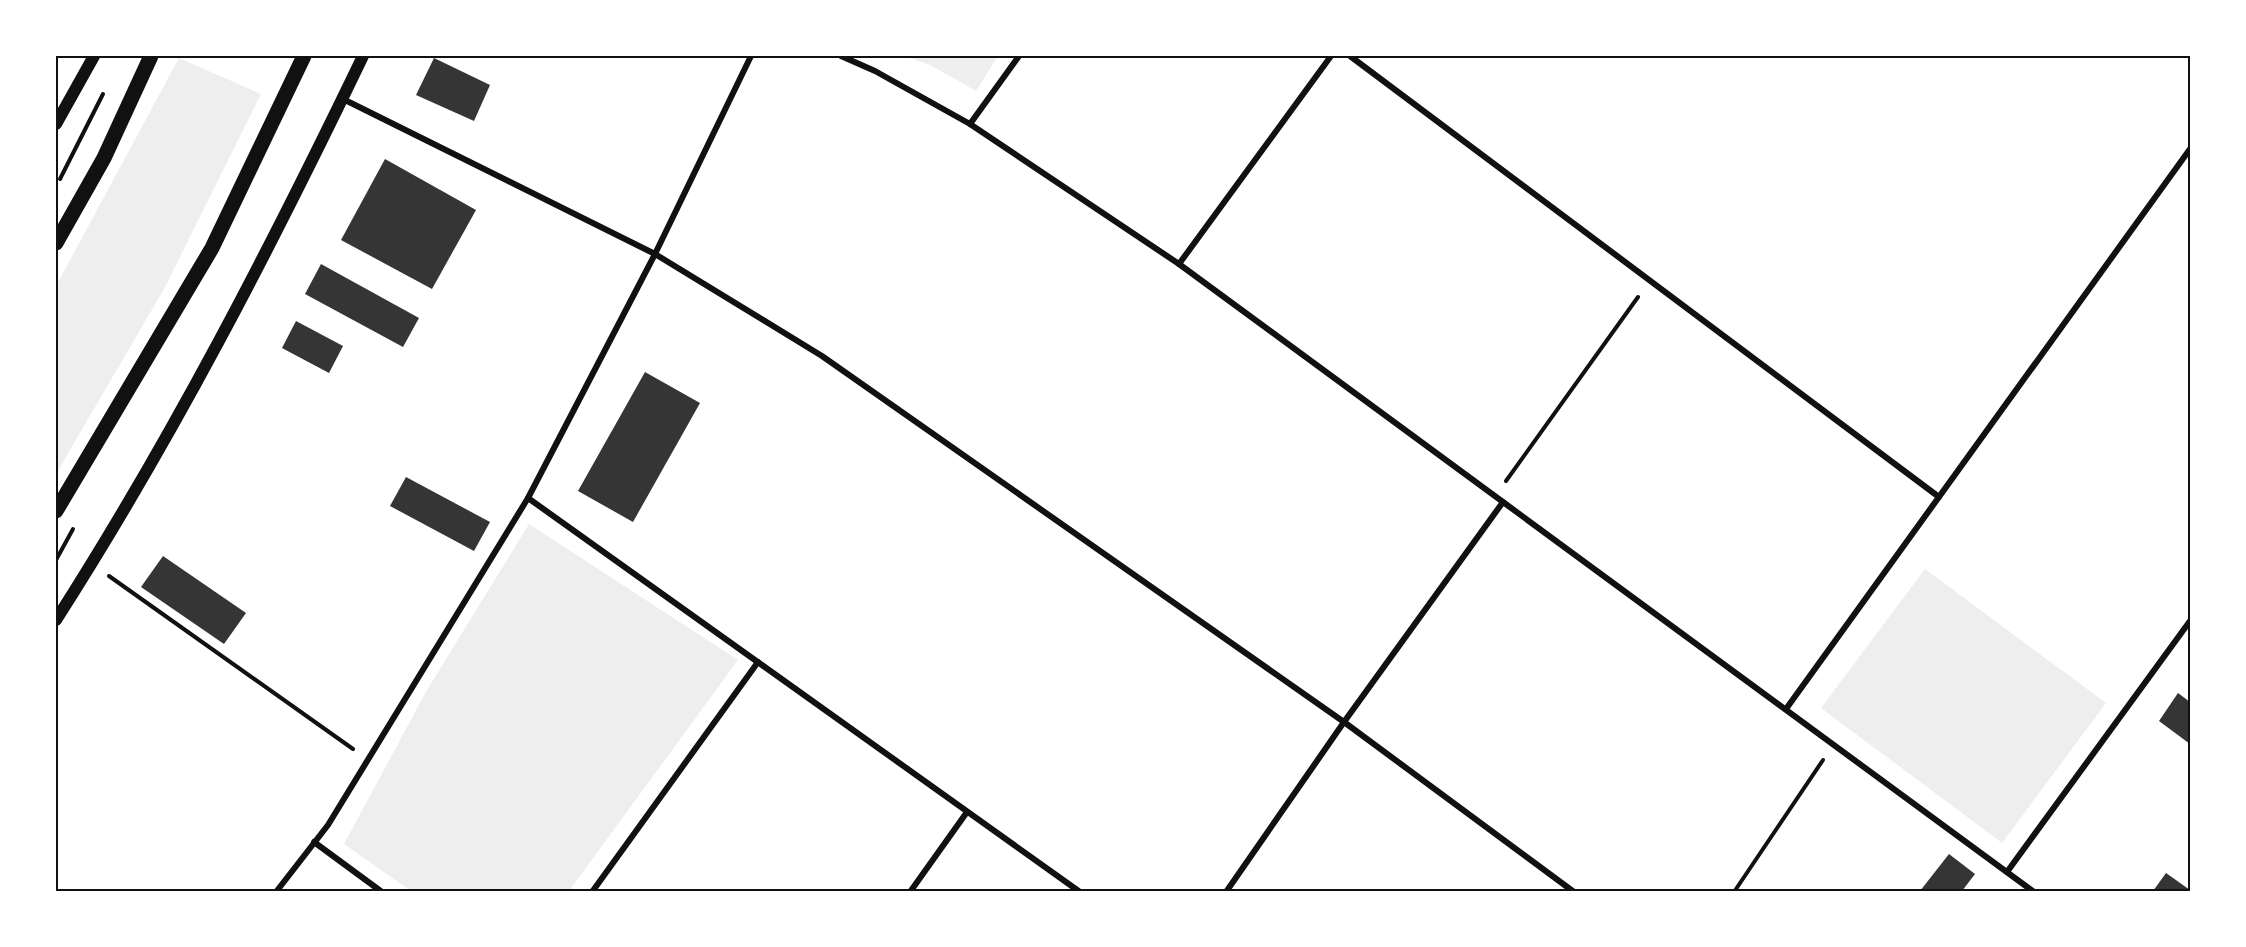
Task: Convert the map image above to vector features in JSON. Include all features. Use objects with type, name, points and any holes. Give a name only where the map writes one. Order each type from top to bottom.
[{"type":"main road","points":[[56,124],[94,56]]},
{"type":"main road","points":[[56,243],[104,158],[151,56]]},
{"type":"main road","points":[[56,511],[212,248],[304,56]]},
{"type":"main road","points":[[56,620],[151,466],[239,305],[363,56]]},
{"type":"street","points":[[276,891],[328,825],[528,498],[655,254],[751,56]]},
{"type":"street","points":[[841,56],[875,71],[970,124],[1179,264],[2034,891]]},
{"type":"street","points":[[970,124],[1019,56]]},
{"type":"street","points":[[1179,264],[1331,56]]},
{"type":"street","points":[[1350,56],[1939,497]]},
{"type":"street","points":[[343,99],[655,254],[822,356],[1344,722],[1574,891]]},
{"type":"street","points":[[1786,709],[2190,149]]},
{"type":"street","points":[[528,498],[1080,891]]},
{"type":"street","points":[[1226,891],[1344,722],[1503,502]]},
{"type":"street","points":[[2007,872],[2190,621]]},
{"type":"street","points":[[592,891],[758,662]]},
{"type":"street","points":[[910,891],[967,812]]},
{"type":"street","points":[[314,842],[382,891]]},
{"type":"path","points":[[56,188],[106,88]]},
{"type":"path","points":[[1496,496],[1649,280]]},
{"type":"path","points":[[92,564],[368,760]]},
{"type":"path","points":[[1734,891],[1833,744]]},
{"type":"shaded area","points":[[905,56],[998,56],[976,91],[930,65]]},
{"type":"shaded area","points":[[179,58],[261,94],[164,289],[56,474],[56,286]]},
{"type":"shaded area","points":[[529,524],[738,660],[569,891],[411,891],[344,844],[427,690]]},
{"type":"shaded area","points":[[1925,569],[2106,703],[2002,843],[1821,708]]},
{"type":"building","points":[[434,58],[490,85],[474,121],[416,95]]},
{"type":"building","points":[[385,159],[476,210],[432,289],[341,240]]},
{"type":"building","points":[[321,264],[419,318],[403,347],[305,294]]},
{"type":"building","points":[[296,321],[343,346],[329,373],[282,348]]},
{"type":"building","points":[[645,372],[700,403],[633,522],[578,491]]},
{"type":"building","points":[[406,477],[490,522],[474,551],[390,506]]},
{"type":"building","points":[[163,556],[246,613],[224,644],[141,587]]},
{"type":"building","points":[[2178,693],[2190,702],[2190,744],[2159,721]]},
{"type":"building","points":[[1949,854],[1975,874],[1962,891],[1920,891]]},
{"type":"building","points":[[2166,873],[2190,890],[2190,891],[2153,891]]}]
